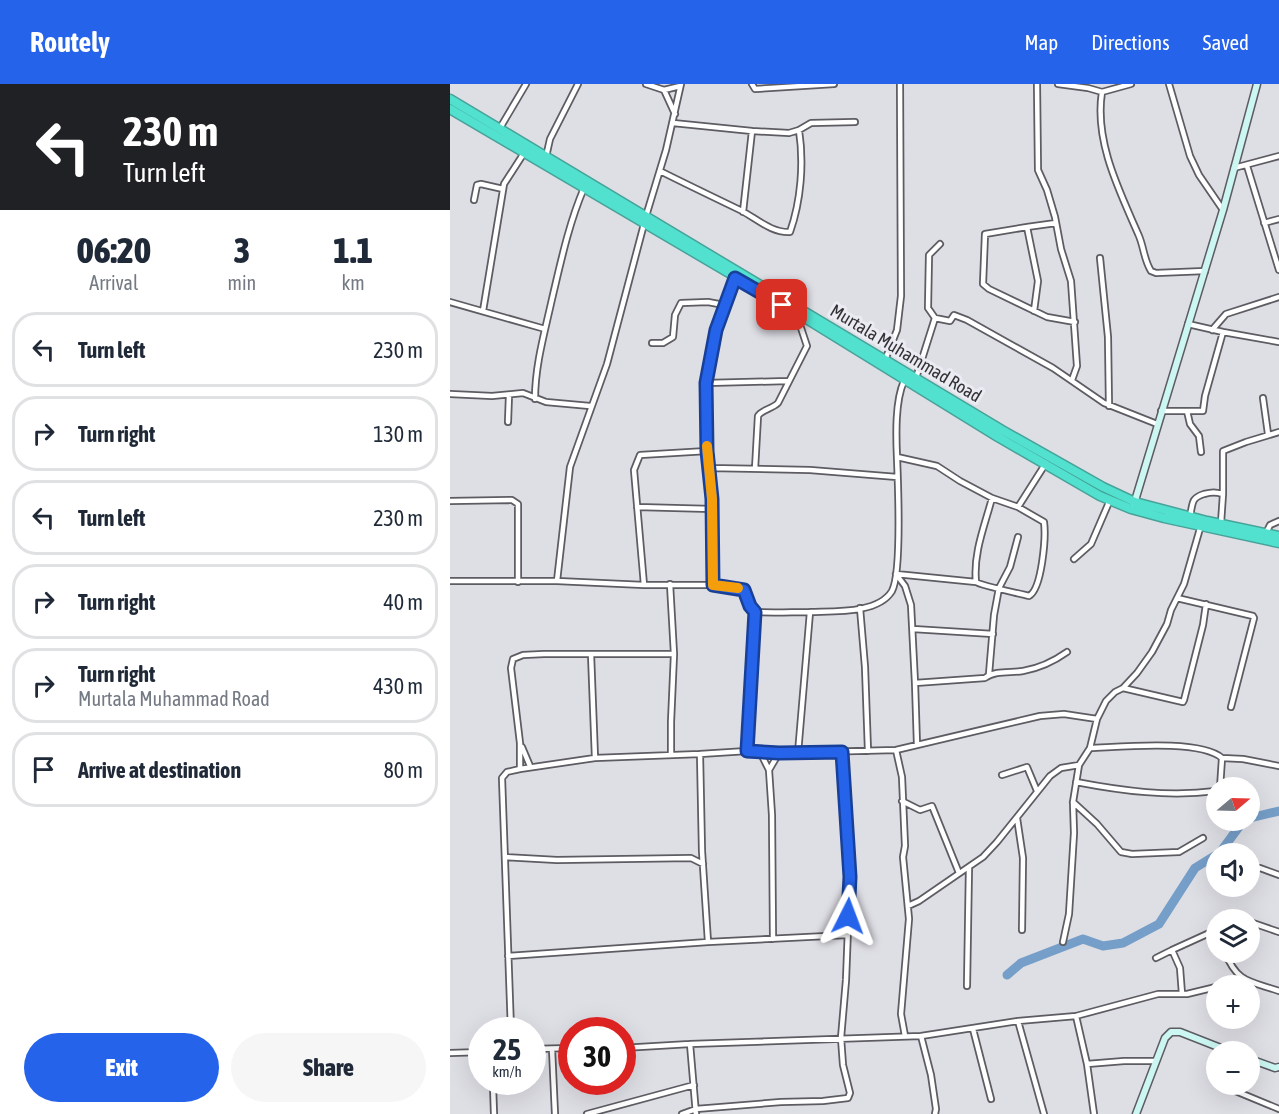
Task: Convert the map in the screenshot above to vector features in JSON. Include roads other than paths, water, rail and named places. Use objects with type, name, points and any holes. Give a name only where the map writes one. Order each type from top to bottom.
[{"type":"highway","name":"Murtala Muhammad Road","points":[[450,99],[546,156],[735,278],[756,286],[904,381],[946,401],[1110,500],[1190,516],[1199,523]]},
{"type":"highway","name":"Murtala Muhammad Road","points":[[450,109],[916,378],[946,401]]},
{"type":"highway","name":"Murtala Muhammad Road","points":[[1000,433],[1133,505],[1199,523]]},
{"type":"highway","points":[[1199,523],[1221,524],[1279,536]]},
{"type":"highway","points":[[1199,523],[1279,543]]},
{"type":"street","points":[[499,129],[526,84]]},
{"type":"street","points":[[546,156],[550,139],[578,84]]},
{"type":"street","points":[[557,581],[570,467],[590,406],[607,364],[673,123],[681,85],[664,90],[646,84]]},
{"type":"street","points":[[752,84],[755,88],[834,84]]},
{"type":"street","points":[[885,360],[897,330],[901,296],[900,84]]},
{"type":"street","points":[[1037,84],[1038,170],[1047,190],[1060,249],[1071,281],[1077,366],[1072,380]]},
{"type":"street","points":[[1058,84],[1102,92]]},
{"type":"street","points":[[1131,84],[1109,87],[1102,92],[1101,124],[1119,193],[1140,240],[1148,267],[1156,273],[1205,271]]},
{"type":"street","points":[[1169,84],[1190,156],[1199,175],[1223,210]]},
{"type":"street","points":[[1133,505],[1223,210],[1257,84]]},
{"type":"street","points":[[664,90],[675,114]]},
{"type":"street","points":[[673,123],[789,133],[811,123],[855,122]]},
{"type":"street","points":[[660,171],[772,229],[790,232],[800,183],[802,146],[799,130]]},
{"type":"street","points":[[743,212],[752,131]]},
{"type":"street","points":[[483,311],[503,189],[509,173],[524,152]]},
{"type":"street","points":[[1234,168],[1279,156]]},
{"type":"street","points":[[1246,166],[1279,270]]},
{"type":"street","points":[[474,200],[477,185],[503,189]]},
{"type":"street","points":[[535,399],[545,329],[576,207],[584,188]]},
{"type":"street","points":[[1264,223],[1279,219]]},
{"type":"street","points":[[1056,223],[985,234],[983,284],[988,289],[1047,317],[1075,322]]},
{"type":"street","points":[[1027,227],[1038,281],[1034,311]]},
{"type":"street","points":[[940,244],[929,255],[928,308],[935,318],[950,321],[954,315],[967,321],[1072,380],[1109,406],[1157,424]]},
{"type":"street","points":[[1100,258],[1108,337],[1109,406]]},
{"type":"street","points":[[713,585],[706,383],[716,330],[735,278]]},
{"type":"street","points":[[1212,330],[1226,314],[1279,297]]},
{"type":"street","points":[[450,302],[545,329]]},
{"type":"street","points":[[652,343],[663,343],[673,337],[675,315],[681,303],[708,302],[724,305]]},
{"type":"street","points":[[755,470],[758,416],[778,404],[807,346],[796,313]]},
{"type":"street","points":[[916,378],[935,318]]},
{"type":"street","points":[[1188,324],[1279,342]]},
{"type":"street","points":[[1161,411],[1203,411],[1222,332]]},
{"type":"street","points":[[706,383],[788,381]]},
{"type":"street","points":[[755,612],[840,612],[880,602],[891,592],[896,574],[898,520],[897,428],[901,388],[904,381]]},
{"type":"street","points":[[450,394],[509,395],[523,393],[535,387]]},
{"type":"street","points":[[523,393],[546,402],[590,406]]},
{"type":"street","points":[[508,422],[509,395]]},
{"type":"street","points":[[1263,398],[1268,434]]},
{"type":"street","points":[[1187,411],[1190,424],[1199,436],[1201,452]]},
{"type":"street","points":[[1221,524],[1223,451],[1279,432]]},
{"type":"street","points":[[644,585],[633,470],[640,455],[707,451]]},
{"type":"street","points":[[896,574],[976,582],[1029,596],[1034,592],[1039,580],[1045,538],[1044,522],[1018,507],[992,498],[937,466],[897,458]]},
{"type":"street","points":[[1018,507],[1046,463]]},
{"type":"street","points":[[709,468],[810,471],[897,477]]},
{"type":"street","points":[[1190,516],[1195,497],[1211,492],[1223,494]]},
{"type":"street","points":[[976,582],[975,570],[980,542],[992,498]]},
{"type":"street","points":[[450,501],[512,500],[518,504],[518,582]]},
{"type":"street","points":[[1074,559],[1091,544],[1110,500]]},
{"type":"street","points":[[638,507],[712,509]]},
{"type":"street","points":[[1266,533],[1270,525],[1279,521]]},
{"type":"street","points":[[1063,942],[1069,914],[1074,833],[1073,802],[1079,765],[1090,748],[1097,719],[1107,700],[1123,688],[1152,652],[1167,624],[1184,584],[1199,523]]},
{"type":"street","points":[[990,674],[999,588],[1010,567],[1018,537]]},
{"type":"street","points":[[896,574],[905,586],[908,595],[913,629],[917,745]]},
{"type":"street","points":[[450,581],[713,585],[744,590],[755,612],[747,751]]},
{"type":"street","points":[[670,584],[674,654],[670,722],[672,755]]},
{"type":"street","points":[[1177,598],[1253,616],[1232,707]]},
{"type":"street","points":[[1123,688],[1183,702],[1203,625],[1206,604]]},
{"type":"street","points":[[860,608],[868,751]]},
{"type":"street","points":[[798,753],[810,612]]},
{"type":"street","points":[[913,629],[993,634]]},
{"type":"street","points":[[915,683],[985,678],[990,674],[1022,671],[1049,664],[1067,652]]},
{"type":"street","points":[[591,654],[595,758]]},
{"type":"street","points":[[520,769],[520,743],[512,675],[513,659],[523,656],[674,654]]},
{"type":"street","points":[[510,1017],[502,778],[507,772],[530,766],[595,758],[747,751],[798,753],[897,750],[1040,716],[1064,714],[1097,719]]},
{"type":"street","points":[[520,743],[530,766]]},
{"type":"street","points":[[1090,748],[1177,746],[1198,749],[1222,758],[1243,759],[1279,766]]},
{"type":"street","points":[[897,750],[902,777],[905,846],[903,857],[909,919],[901,1014],[905,1035]]},
{"type":"street","points":[[760,752],[769,770],[772,814],[773,939]]},
{"type":"street","points":[[682,1114],[781,1101],[823,1101],[848,1098],[850,1093],[843,1065],[841,1038],[850,877],[842,752]]},
{"type":"street","points":[[769,770],[779,753]]},
{"type":"street","points":[[700,754],[702,850],[708,942]]},
{"type":"street","points":[[1221,777],[1222,758]]},
{"type":"street","points":[[908,906],[919,901],[983,857],[1050,776],[1061,768],[1079,765]]},
{"type":"street","points":[[1002,775],[1027,767],[1037,791]]},
{"type":"street","points":[[1076,782],[1154,794],[1206,792]]},
{"type":"street","points":[[902,801],[920,810],[932,807],[959,873]]},
{"type":"street","points":[[1073,802],[1097,824],[1121,852],[1131,855],[1179,852],[1203,838]]},
{"type":"street","points":[[1017,818],[1023,858],[1022,930]]},
{"type":"street","points":[[691,858],[702,850]]},
{"type":"street","points":[[505,857],[557,860],[691,858],[703,864]]},
{"type":"street","points":[[967,986],[969,867]]},
{"type":"street","points":[[1260,868],[1279,875]]},
{"type":"street","points":[[1260,925],[1279,932]]},
{"type":"street","points":[[508,956],[847,935]]},
{"type":"street","points":[[1156,958],[1206,935]]},
{"type":"street","points":[[1172,950],[1180,968],[1182,994]]},
{"type":"street","points":[[1260,985],[1279,991]]},
{"type":"street","points":[[636,1047],[921,1036],[1018,1021],[1076,1016],[1158,994],[1182,994],[1206,989]]},
{"type":"street","points":[[1076,1016],[1087,1064],[1094,1114]]},
{"type":"street","points":[[1018,1021],[1044,1114]]},
{"type":"street","points":[[973,1029],[991,1099]]},
{"type":"street","points":[[1136,1114],[1165,1038],[1175,1031],[1206,1043]]},
{"type":"street","points":[[921,1036],[931,1074],[936,1109],[934,1114]]},
{"type":"street","points":[[690,1044],[696,1112]]},
{"type":"street","points":[[546,1049],[558,1049]]},
{"type":"street","points":[[552,1049],[555,1114]]},
{"type":"street","points":[[450,1053],[468,1052]]},
{"type":"street","points":[[1087,1064],[1156,1061]]},
{"type":"street","points":[[1260,1063],[1275,1068],[1279,1067]]},
{"type":"street","points":[[587,1114],[694,1085]]},
{"type":"street","points":[[494,1095],[495,1114]]},
{"type":"street","points":[[1245,1095],[1279,1109]]},
{"type":"waterway","points":[[1260,816],[1279,811]]},
{"type":"waterway","points":[[1227,843],[1236,831]]},
{"type":"waterway","points":[[1007,975],[1021,963],[1083,939],[1103,946],[1123,943],[1159,924],[1195,868],[1206,861]]}]
